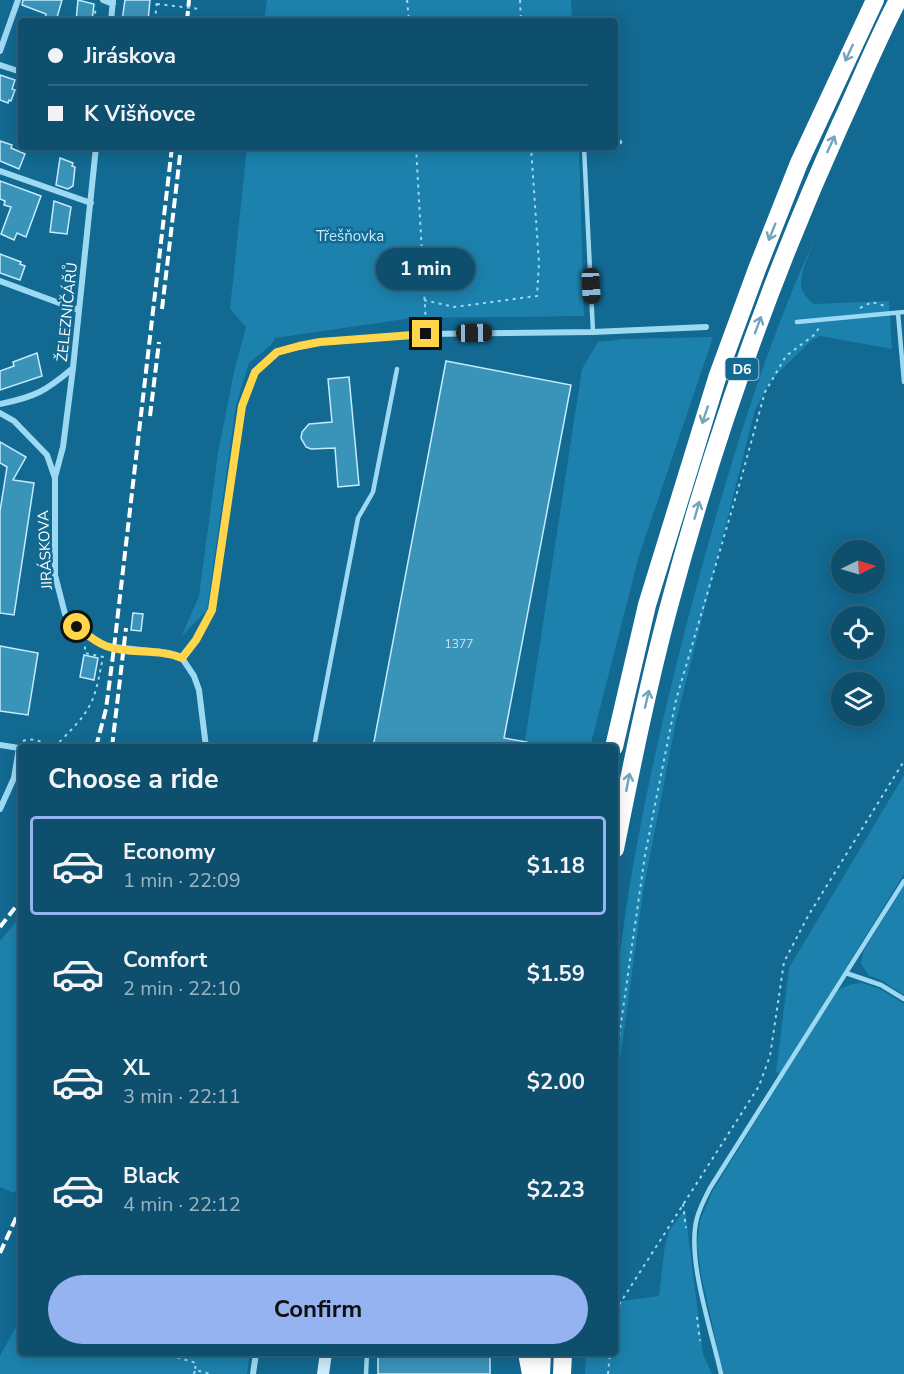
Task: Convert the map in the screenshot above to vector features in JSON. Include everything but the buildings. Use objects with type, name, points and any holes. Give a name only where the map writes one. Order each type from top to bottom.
[{"type":"highway","name":"D6","points":[[615,744],[647,605],[717,375],[799,163],[874,0]]},
{"type":"highway","name":"D6","points":[[618,834],[668,611],[700,498],[736,387],[774,280],[818,174],[898,0]]},
{"type":"highway","points":[[528,1356],[531,1374]]},
{"type":"highway","points":[[541,1374],[542,1356]]},
{"type":"highway","points":[[562,1356],[562,1374]]},
{"type":"street","points":[[0,51],[18,0]]},
{"type":"street","points":[[103,0],[113,2],[111,18]]},
{"type":"street","points":[[0,65],[18,71]]},
{"type":"street","name":"ŽELEZNIČÁŘŮ","points":[[55,478],[63,447],[73,368],[96,150]]},
{"type":"street","points":[[0,171],[91,203]]},
{"type":"street","points":[[0,281],[78,310]]},
{"type":"street","points":[[206,744],[199,690],[194,676],[182,658],[196,640],[212,610],[242,406],[255,372],[277,352],[320,342],[426,334],[593,332],[705,327]]},
{"type":"street","points":[[0,404],[24,399],[50,387],[73,368]]},
{"type":"street","name":"JIRÁSKOVA","points":[[0,413],[14,421],[47,455],[55,478],[54,531],[57,585],[66,614],[86,634],[110,647],[169,653],[182,658]]},
{"type":"street","points":[[0,745],[18,748]]},
{"type":"street","points":[[0,809],[14,778],[18,754]]},
{"type":"street","points":[[253,1374],[256,1356]]},
{"type":"street","points":[[323,1374],[326,1356]]},
{"type":"lane","points":[[584,150],[593,332]]},
{"type":"lane","points":[[797,321],[901,312],[904,382]]},
{"type":"lane","points":[[315,744],[358,518],[374,492],[397,369]]},
{"type":"lane","points":[[721,1374],[695,1263],[694,1240],[697,1218],[710,1188],[904,881]]},
{"type":"lane","points":[[846,973],[881,985],[904,999]]},
{"type":"lane","points":[[366,1374],[367,1356]]},
{"type":"path","points":[[94,18],[97,0]]},
{"type":"path","points":[[407,0],[408,18]]},
{"type":"path","points":[[520,0],[521,18]]},
{"type":"path","points":[[155,18],[157,2],[200,9]]},
{"type":"path","points":[[416,150],[426,334]]},
{"type":"path","points":[[424,300],[454,307],[537,297],[539,263],[531,150]]},
{"type":"path","points":[[618,1044],[645,855],[676,700],[765,392],[786,356],[814,335],[827,319]]},
{"type":"path","points":[[21,744],[24,739],[54,744],[60,741],[87,711],[96,695],[103,657],[85,653],[86,634]]},
{"type":"path","points":[[618,1306],[759,1086],[770,1056],[784,962],[808,916],[904,761]]},
{"type":"path","points":[[173,1356],[196,1363],[194,1372],[211,1374]]},
{"type":"path","points":[[608,1374],[610,1356]]},
{"type":"green space","points":[[267,0],[571,0],[572,18],[264,18]]},
{"type":"green space","name":"Třešňovka","points":[[247,150],[579,150],[584,316],[412,318],[275,338],[271,345],[249,363],[236,405],[207,610],[181,637],[199,596],[218,453],[234,372],[246,327],[230,309]]},
{"type":"green space","points":[[823,221],[803,270],[801,285],[804,293],[814,304],[889,301],[892,349],[820,336],[812,340],[771,380],[755,410],[676,721],[643,892],[618,1075],[618,971],[621,942],[629,888],[661,728],[726,481],[754,392],[804,262]]},
{"type":"green space","points":[[713,337],[639,556],[591,744],[524,744],[582,369],[598,342],[624,339]]},
{"type":"green space","points":[[904,775],[904,874],[780,1074],[776,1072],[789,968]]},
{"type":"green space","points":[[904,886],[904,995],[881,980],[868,975],[861,963],[864,950]]},
{"type":"green space","points":[[18,920],[18,1188],[14,1193],[0,1187],[0,941]]},
{"type":"green space","points":[[862,983],[880,989],[904,1004],[904,1374],[723,1374],[701,1274],[697,1244],[700,1221],[712,1192],[837,990]]},
{"type":"green space","points":[[685,1209],[703,1354],[712,1374],[585,1374],[586,1356],[618,1356],[618,1302],[659,1296],[665,1245],[669,1231]]},
{"type":"green space","points":[[18,1323],[18,1356],[250,1356],[247,1374],[0,1374],[0,1356]]},
{"type":"railway","points":[[187,18],[189,0]]},
{"type":"railway","points":[[97,744],[106,709],[114,648],[172,150]]},
{"type":"railway","points":[[162,309],[181,150]]},
{"type":"railway","points":[[150,416],[159,342]]},
{"type":"railway","points":[[112,744],[126,628]]},
{"type":"railway","points":[[0,927],[18,904]]},
{"type":"railway","points":[[0,1253],[18,1214]]},
{"type":"route","points":[[77,627],[110,647],[169,653],[182,658],[196,640],[212,610],[242,406],[255,372],[277,352],[299,346],[320,342],[426,334]]}]
